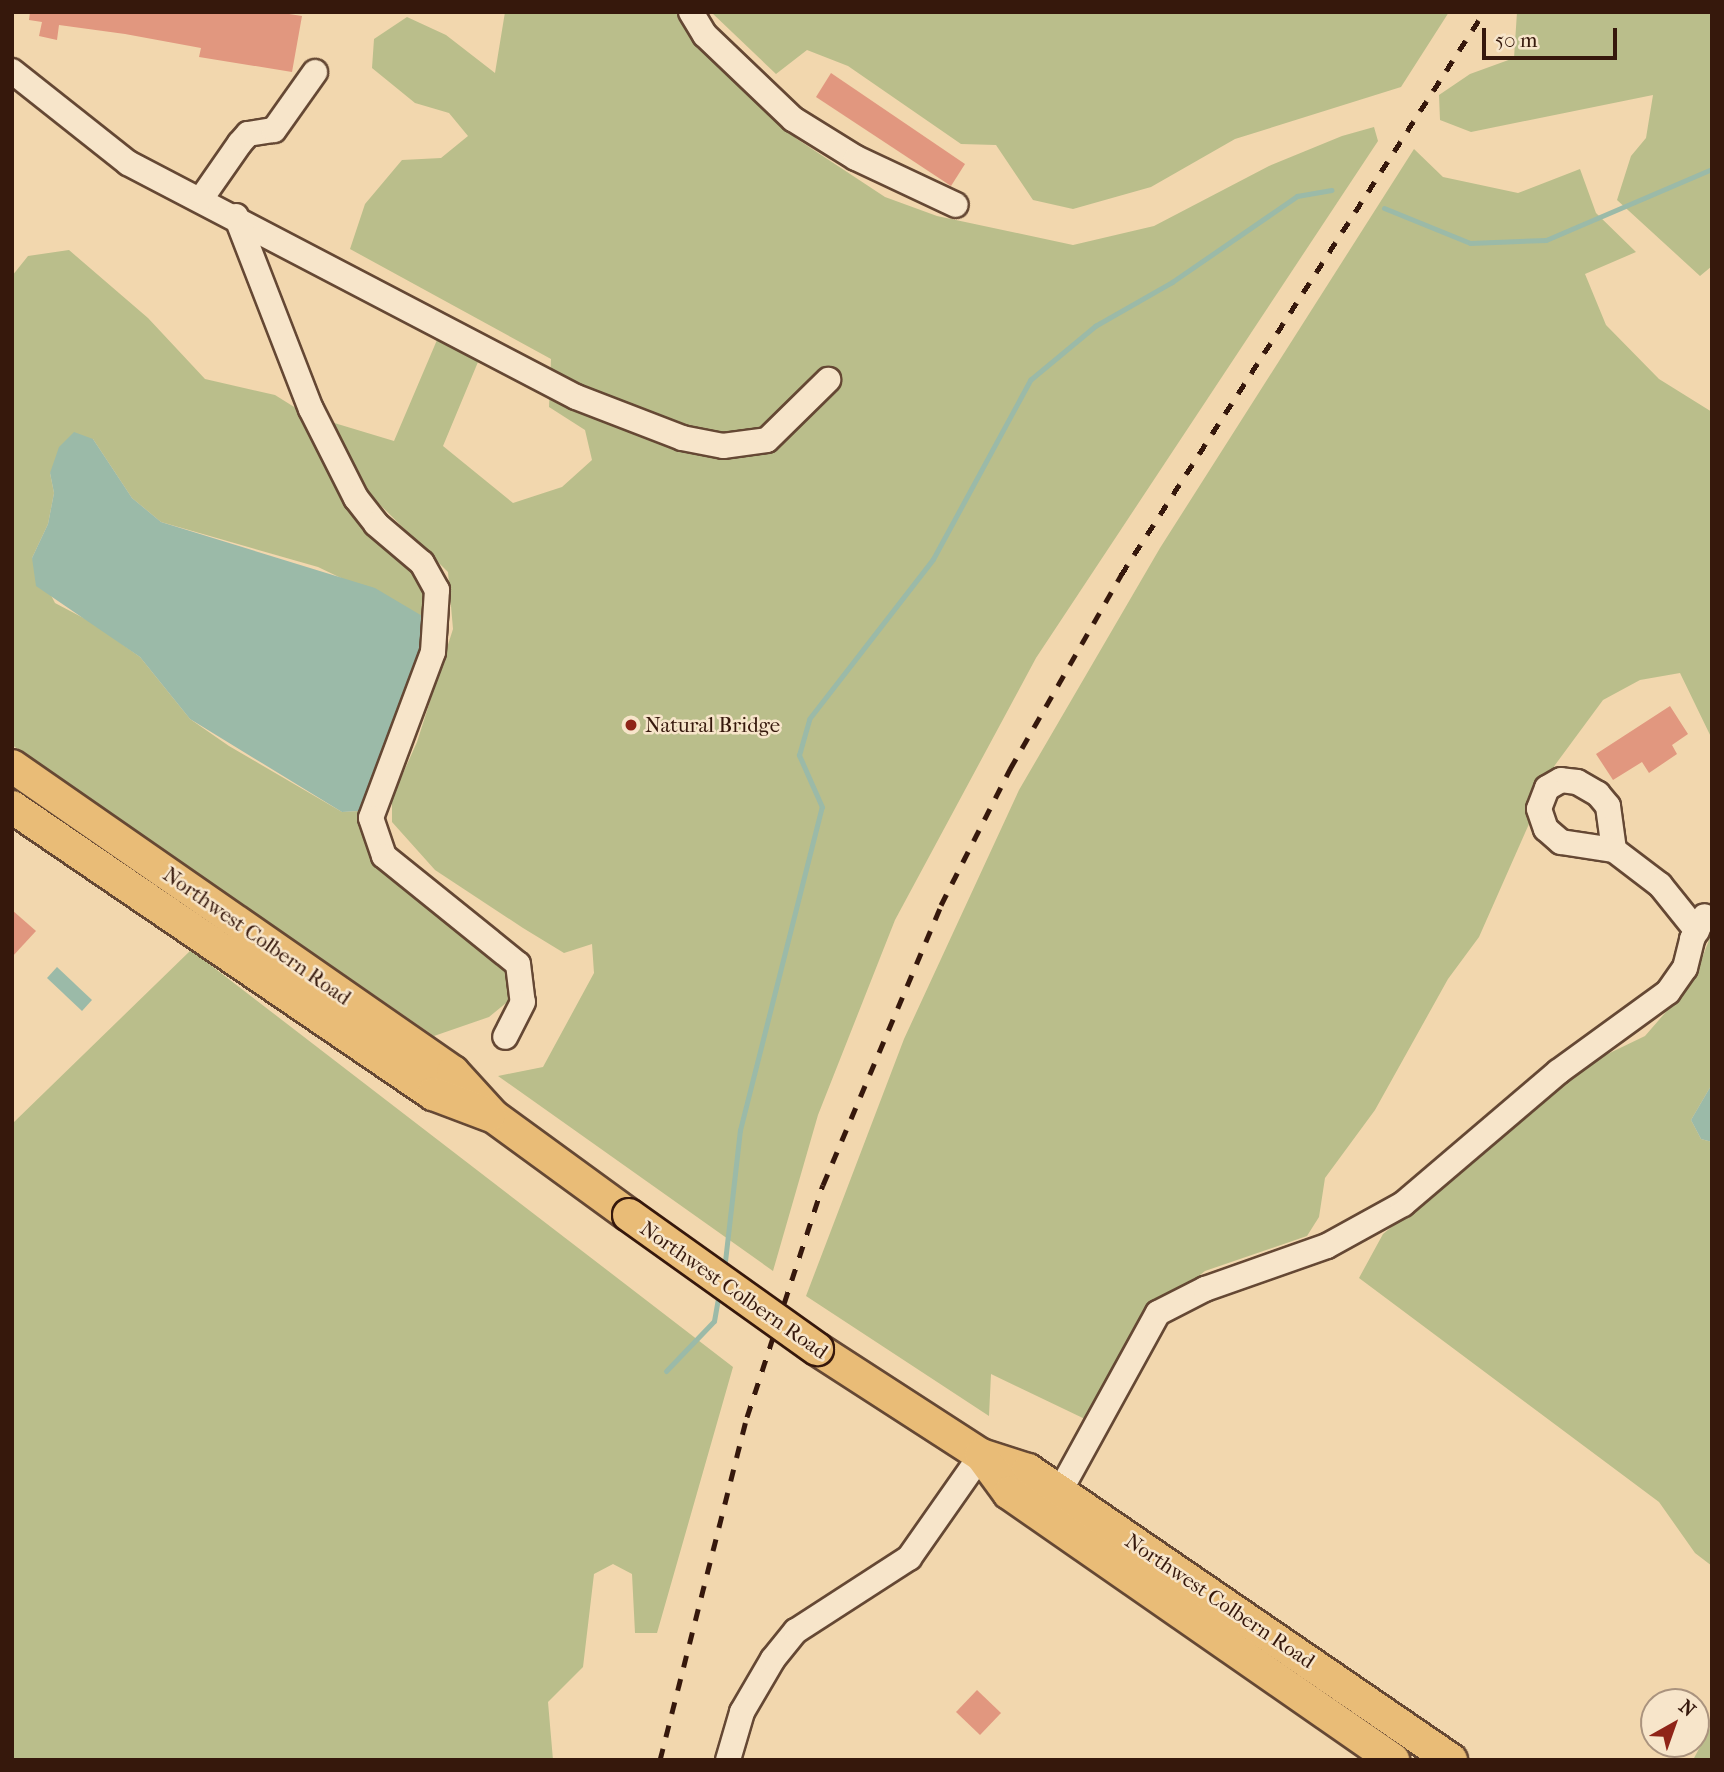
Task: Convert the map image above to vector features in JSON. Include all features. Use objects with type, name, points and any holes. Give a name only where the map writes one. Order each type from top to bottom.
[{"type":"main road","name":"Northwest Colbern Road","points":[[12,766],[453,1072],[493,1116],[817,1349],[981,1455],[1028,1470],[1451,1760]]},
{"type":"main road","name":"Northwest Colbern Road","points":[[12,807],[433,1094],[493,1116]]},
{"type":"main road","name":"Northwest Colbern Road","points":[[981,1455],[1009,1493],[1393,1760]]},
{"type":"street","points":[[691,12],[705,35],[793,119],[856,158],[956,205]]},
{"type":"street","points":[[12,71],[128,163],[236,216],[576,397],[682,438],[723,446],[767,440],[828,380]]},
{"type":"street","points":[[201,199],[248,134],[274,130],[315,72]]},
{"type":"street","points":[[236,216],[311,409],[356,499],[376,524],[422,563],[437,590],[433,652],[370,818],[384,856],[518,964],[523,1002],[505,1037]]},
{"type":"street","points":[[1060,1491],[1158,1313],[1205,1289],[1327,1246],[1403,1203],[1558,1072],[1668,992],[1685,968],[1701,924],[1660,885],[1614,850]]},
{"type":"street","points":[[728,1760],[742,1712],[773,1659],[796,1631],[909,1558],[981,1455]]},
{"type":"green space","points":[[505,12],[682,12],[697,43],[797,139],[885,197],[937,216],[1073,245],[1154,226],[1269,166],[1342,136],[1374,127],[1378,141],[1036,658],[895,920],[818,1115],[773,1271],[498,1076],[543,1067],[594,973],[592,944],[564,953],[523,928],[435,870],[392,822],[392,798],[417,742],[453,629],[448,572],[361,486],[331,422],[394,441],[437,340],[478,362],[443,446],[513,503],[562,487],[592,460],[585,430],[549,407],[551,359],[350,249],[365,204],[402,160],[441,158],[468,136],[449,113],[415,103],[372,68],[374,39],[407,17],[446,35],[495,73]]},
{"type":"green space","points":[[711,12],[1449,12],[1401,87],[1235,139],[1151,187],[1073,209],[1033,200],[996,145],[961,144],[848,66],[807,50],[776,74]]},
{"type":"green space","points":[[1517,12],[1712,12],[1712,266],[1700,276],[1617,200],[1631,156],[1646,138],[1653,95],[1471,132],[1440,120],[1439,95],[1470,74],[1514,58]]},
{"type":"green space","points":[[1414,149],[1443,177],[1518,193],[1580,169],[1596,213],[1636,252],[1585,274],[1606,325],[1659,379],[1712,412],[1712,739],[1680,673],[1640,680],[1603,700],[1555,765],[1479,937],[1448,979],[1375,1110],[1325,1178],[1319,1217],[1307,1236],[1205,1271],[1137,1325],[1087,1420],[991,1374],[989,1416],[806,1296],[904,1039],[1019,790],[1160,548]]},
{"type":"green space","points":[[69,250],[148,318],[205,379],[275,395],[299,410],[357,520],[424,585],[429,620],[318,567],[161,522],[132,498],[93,439],[50,473],[54,493],[48,524],[32,558],[55,603],[91,622],[140,657],[190,719],[229,746],[342,812],[359,811],[363,837],[389,874],[506,968],[511,999],[489,1017],[434,1036],[12,745],[12,276],[28,256]]},
{"type":"green space","points":[[1712,932],[1712,1084],[1691,1120],[1701,1139],[1712,1142],[1712,1566],[1695,1553],[1659,1502],[1359,1278],[1383,1234],[1593,1061],[1645,1036],[1678,998],[1701,961]]},
{"type":"green space","points":[[191,950],[733,1367],[657,1633],[635,1633],[632,1574],[613,1564],[594,1574],[583,1667],[548,1702],[553,1760],[12,1760],[12,1124]]},
{"type":"green space","points":[[1712,1724],[1712,1760],[1693,1760],[1710,1758]]},
{"type":"shaded area","points":[[74,432],[93,439],[132,498],[161,522],[375,588],[429,620],[406,700],[359,811],[342,812],[190,719],[140,657],[36,586],[32,558],[48,524],[54,493],[50,473],[59,447]]},
{"type":"shaded area","points":[[57,967],[92,1000],[82,1011],[47,978]]},
{"type":"shaded area","points":[[1712,1084],[1712,1142],[1701,1139],[1691,1120]]},
{"type":"building","points":[[30,12],[276,12],[302,16],[292,72],[199,57],[201,48],[125,34],[59,25],[57,40],[39,36],[42,22],[29,20]]},
{"type":"building","points":[[831,73],[965,164],[951,186],[816,97]]},
{"type":"building","points":[[1670,706],[1688,734],[1672,745],[1677,754],[1649,773],[1642,762],[1613,780],[1596,754]]},
{"type":"building","points":[[12,910],[36,931],[12,957]]},
{"type":"building","points":[[977,1690],[1001,1713],[980,1735],[956,1712]]},
{"type":"waterway","points":[[1384,208],[1470,243],[1546,240],[1712,169]]},
{"type":"waterway","points":[[724,1270],[740,1130],[822,807],[799,755],[809,719],[933,559],[1030,380],[1095,326],[1172,282],[1297,196],[1331,190]]},
{"type":"waterway","points":[[666,1371],[714,1321],[719,1293]]},
{"type":"railway","points":[[660,1760],[747,1417],[823,1185],[941,905],[1010,769],[1121,575],[1484,12]]},
{"type":"place","name":"Natural Bridge","points":[[631,725]]}]
